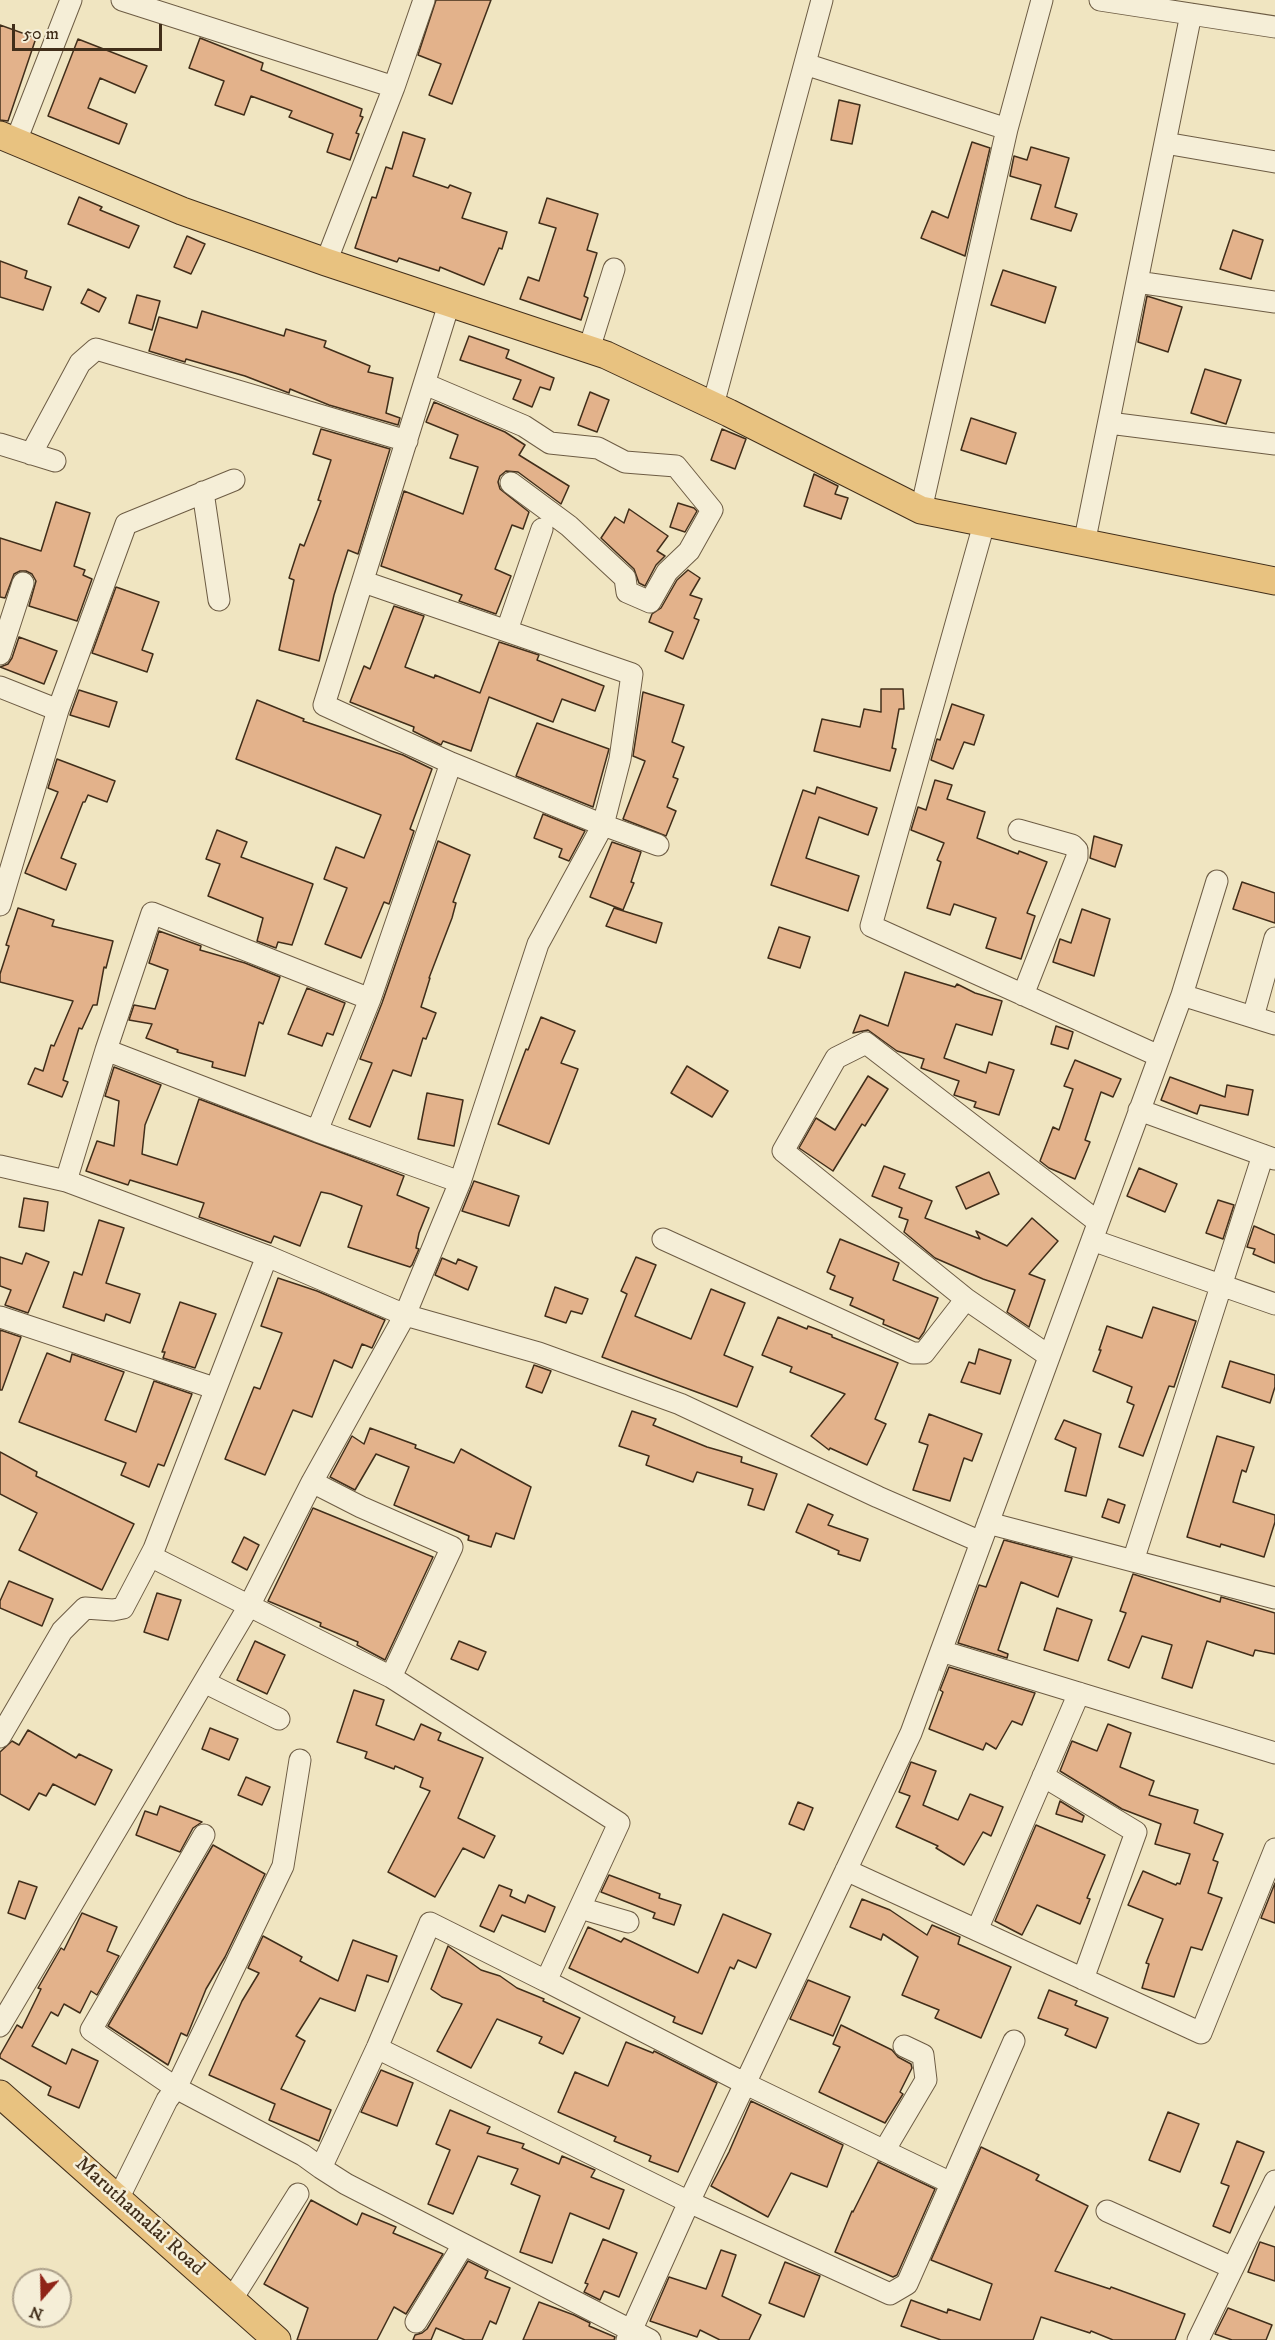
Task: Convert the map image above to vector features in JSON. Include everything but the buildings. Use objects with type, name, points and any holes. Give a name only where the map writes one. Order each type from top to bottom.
[{"type":"main road","points":[[8,138],[182,211],[449,304],[606,355],[713,405],[921,510],[1275,581]]},
{"type":"main road","name":"Maruthamalai Road","points":[[0,2094],[119,2197],[277,2340]]},
{"type":"street","points":[[8,138],[71,0]]},
{"type":"street","points":[[122,0],[394,87]]},
{"type":"street","points":[[326,262],[394,87],[424,0]]},
{"type":"street","points":[[713,405],[822,0]]},
{"type":"street","points":[[921,510],[1007,129],[1041,0]]},
{"type":"street","points":[[1100,0],[1275,27]]},
{"type":"street","points":[[1084,544],[1191,14]]},
{"type":"street","points":[[805,64],[1007,129]]},
{"type":"street","points":[[1165,143],[1275,162]]},
{"type":"street","points":[[589,349],[614,269]]},
{"type":"street","points":[[1137,282],[1275,302]]},
{"type":"street","points":[[449,304],[324,705],[451,763],[658,845]]},
{"type":"street","points":[[31,454],[80,363],[96,349],[407,441]]},
{"type":"street","points":[[424,384],[524,426],[550,443],[598,448],[625,462],[676,466],[712,510],[689,551],[667,572],[650,602],[627,592],[626,578],[569,526],[511,483]]},
{"type":"street","points":[[1108,423],[1275,444]]},
{"type":"street","points":[[0,444],[55,461]]},
{"type":"street","points":[[0,905],[58,710],[126,524],[234,480]]},
{"type":"street","points":[[203,492],[219,600]]},
{"type":"street","points":[[984,524],[871,926],[1159,1056]]},
{"type":"street","points":[[507,630],[542,529]]},
{"type":"street","points":[[0,2026],[249,1606],[312,1482],[405,1316],[460,1182],[538,944],[603,825],[620,759],[632,674],[364,582]]},
{"type":"street","points":[[0,654],[23,583]]},
{"type":"street","points":[[0,687],[58,710]]},
{"type":"street","points":[[317,1131],[370,999],[451,763]]},
{"type":"street","points":[[1019,830],[1072,845],[1077,850],[1077,857],[1023,995]]},
{"type":"street","points":[[204,1835],[91,2030],[176,2088],[303,2156],[346,2184],[636,2337],[689,2202],[911,1733],[1182,995],[1217,881]]},
{"type":"street","points":[[66,1182],[106,1050],[153,913],[370,999]]},
{"type":"street","points":[[1253,1017],[1275,938]]},
{"type":"street","points":[[1182,995],[1275,1024]]},
{"type":"street","points":[[1049,1356],[966,1299],[783,1151],[836,1058],[866,1043],[1095,1231],[1221,1285],[1275,1304]]},
{"type":"street","points":[[106,1050],[317,1131],[460,1182]]},
{"type":"street","points":[[1133,1561],[1221,1285],[1269,1157],[1139,1110]]},
{"type":"street","points":[[0,1166],[66,1182],[267,1256],[405,1316],[539,1353],[680,1404],[878,1497],[984,1532],[1133,1561],[1275,1598]]},
{"type":"street","points":[[663,1239],[913,1353],[924,1353],[966,1299]]},
{"type":"street","points":[[0,1737],[62,1631],[86,1608],[113,1610],[123,1608],[154,1549],[214,1388],[267,1256]]},
{"type":"street","points":[[0,1317],[214,1388]]},
{"type":"street","points":[[312,1482],[362,1507],[452,1546],[391,1677]]},
{"type":"street","points":[[154,1549],[154,1558],[391,1677],[619,1823],[546,1981]]},
{"type":"street","points":[[941,1651],[1275,1754]]},
{"type":"street","points":[[204,1682],[279,1719]]},
{"type":"street","points":[[977,1930],[1079,1693]]},
{"type":"street","points":[[119,2197],[167,2100],[176,2088],[283,1866],[300,1760]]},
{"type":"street","points":[[1043,1776],[1136,1832],[1083,1979]]},
{"type":"street","points":[[846,1870],[1201,2033],[1275,1849]]},
{"type":"street","points":[[580,1908],[628,1923]]},
{"type":"street","points":[[321,2168],[377,2048],[430,1923],[746,2084],[951,2183]]},
{"type":"street","points":[[377,2048],[689,2202],[890,2294],[907,2284],[1014,2041]]},
{"type":"street","points":[[884,2151],[926,2080],[923,2055],[904,2046]]},
{"type":"street","points":[[1198,2340],[1275,2181]]},
{"type":"street","points":[[232,2299],[298,2194]]},
{"type":"street","points":[[1107,2211],[1233,2268]]},
{"type":"street","points":[[416,2322],[463,2245]]}]
